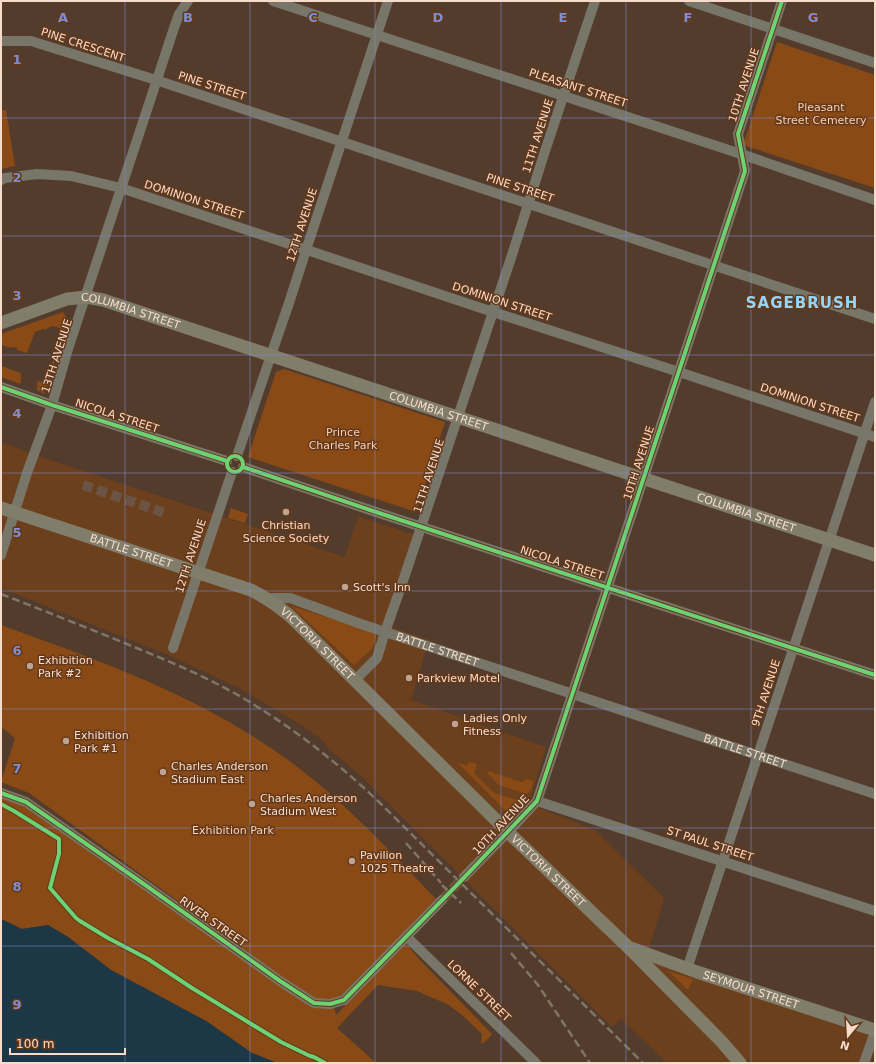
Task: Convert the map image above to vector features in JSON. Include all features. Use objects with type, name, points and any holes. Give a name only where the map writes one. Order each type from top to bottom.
[{"type":"main road","name":"COLUMBIA STREET","points":[[1,323],[67,299],[86,296],[103,300],[875,555]]},
{"type":"main road","name":"BATTLE STREET","points":[[1,508],[251,590],[268,598]]},
{"type":"main road","name":"VICTORIA STREET","points":[[268,598],[290,616],[508,832],[628,947],[722,1042],[740,1063]]},
{"type":"main road","name":"SEYMOUR STREET","points":[[628,947],[875,1031]]},
{"type":"street","name":"13TH AVENUE","points":[[1,555],[27,473],[52,405],[68,349],[156,80],[176,21],[188,1]]},
{"type":"street","name":"PLEASANT STREET","points":[[273,1],[741,154],[875,200]]},
{"type":"street","name":"12TH AVENUE","points":[[237,456],[388,1]]},
{"type":"street","name":"11TH AVENUE","points":[[355,680],[377,658],[595,1]]},
{"type":"street","points":[[689,1],[875,63]]},
{"type":"street","name":"10TH AVENUE","points":[[464,877],[537,801],[745,171],[738,134],[782,1]]},
{"type":"street","name":"PINE CRESCENT","points":[[1,41],[31,41],[156,80]]},
{"type":"street","name":"PINE STREET","points":[[156,80],[875,319]]},
{"type":"street","name":"DOMINION STREET","points":[[1,180],[5,178],[37,174],[71,176],[121,188],[875,438]]},
{"type":"street","name":"NICOLA STREET","points":[[1,387],[52,405],[227,461]]},
{"type":"street","name":"9TH AVENUE","points":[[687,968],[875,402]]},
{"type":"street","points":[[237,456],[242,460],[243,467],[238,472],[232,472],[228,469],[227,461],[230,457],[237,456]]},
{"type":"street","name":"NICOLA STREET","points":[[243,467],[875,675]]},
{"type":"street","name":"12TH AVENUE","points":[[173,648],[232,472]]},
{"type":"street","name":"BATTLE STREET","points":[[268,598],[290,598],[361,624],[875,794]]},
{"type":"street","name":"RIVER STREET","points":[[1,793],[26,802],[280,981],[314,1003],[330,1004],[344,1000],[407,936]]},
{"type":"street","name":"ST PAUL STREET","points":[[537,801],[875,911]]},
{"type":"street","points":[[407,936],[442,900]]},
{"type":"street","name":"LORNE STREET","points":[[407,936],[536,1063]]},
{"type":"street","points":[[864,1063],[875,1031]]},
{"type":"shaded area","points":[[1,442],[41,457],[345,557],[358,516],[415,535],[387,626],[429,640],[411,700],[546,747],[529,804],[595,830],[664,898],[649,949],[875,1026],[875,1047],[871,1063],[753,1063],[749,1059],[745,1063],[667,1063],[621,1019],[612,1027],[360,775],[329,749],[321,739],[306,728],[239,688],[166,654],[1,588]]},
{"type":"green space","name":"Pleasant Street Cemetery","points":[[777,42],[875,75],[875,188],[743,145]]},
{"type":"green space","points":[[1,110],[6,110],[15,166],[1,169]]},
{"type":"green space","points":[[63,312],[68,320],[44,394],[37,390],[37,381],[46,383],[63,329],[53,326],[47,328],[46,330],[43,329],[35,332],[27,353],[17,350],[17,348],[1,345],[1,334]]},
{"type":"green space","points":[[1,366],[21,373],[20,384],[1,376]]},
{"type":"green space","name":"Prince Charles Park","points":[[284,369],[445,422],[416,512],[248,457],[276,372]]},
{"type":"green space","points":[[231,508],[248,514],[245,523],[228,518]]},
{"type":"green space","points":[[291,606],[377,633],[372,649],[354,665]]},
{"type":"green space","name":"Exhibition Park","points":[[1,625],[76,652],[150,682],[221,717],[255,738],[288,760],[328,792],[365,826],[436,899],[342,998],[314,1000],[29,793],[1,782],[15,738],[1,727]]},
{"type":"green space","points":[[469,762],[477,764],[474,773],[494,793],[517,800],[519,805],[514,812],[507,812],[458,763],[467,765]]},
{"type":"green space","points":[[488,771],[521,782],[527,779],[534,781],[530,792],[526,794],[499,785],[487,773]]},
{"type":"green space","points":[[1,795],[25,804],[314,1006],[334,1006],[336,1015],[406,943],[418,958],[492,1034],[481,1044],[482,1034],[449,1005],[417,991],[378,985],[337,1028],[376,1063],[277,1063],[252,1053],[206,1021],[111,970],[68,937],[48,925],[22,929],[1,919]]},
{"type":"green space","points":[[668,971],[693,979],[688,990]]},
{"type":"water","points":[[1,919],[22,929],[48,925],[68,937],[111,970],[206,1021],[252,1053],[277,1063],[1,1063]]},
{"type":"tunnel","points":[[83,485],[168,514]]},
{"type":"tunnel","points":[[442,900],[464,877]]},
{"type":"railway","points":[[1,594],[167,660],[248,701],[300,736],[333,761],[379,802],[643,1063]]},
{"type":"railway","points":[[406,843],[441,883]]},
{"type":"railway","points":[[442,885],[461,903]]},
{"type":"railway","points":[[511,953],[538,985],[590,1063]]},
{"type":"cycle path","points":[[1,793],[26,802],[280,981],[314,1003],[330,1004],[344,1000],[537,801],[745,171],[738,134],[782,1]]},
{"type":"cycle path","points":[[1,387],[52,405],[227,461]]},
{"type":"cycle path","points":[[232,456],[238,456],[243,461],[243,464],[241,470],[238,472],[232,472],[227,467],[227,461],[232,456]]},
{"type":"cycle path","points":[[243,467],[875,675]]},
{"type":"cycle path","points":[[1,804],[59,839],[59,854],[50,888],[76,918],[108,938],[148,959],[192,988],[281,1042],[325,1063]]},
{"type":"place","name":"Christian Science Society","points":[[286,512]]},
{"type":"place","name":"Scott's Inn","points":[[345,587]]},
{"type":"place","name":"Exhibition Park #2","points":[[30,666]]},
{"type":"place","name":"Parkview Motel","points":[[409,678]]},
{"type":"place","name":"Ladies Only Fitness","points":[[455,724]]},
{"type":"place","name":"Exhibition Park #1","points":[[66,741]]},
{"type":"place","name":"Charles Anderson Stadium East","points":[[163,772]]},
{"type":"place","name":"Charles Anderson Stadium West","points":[[252,804]]},
{"type":"place","name":"Pavilion 1025 Theatre","points":[[352,861]]},
{"type":"district","name":"SAGEBRUSH","points":[[802,303]]}]
